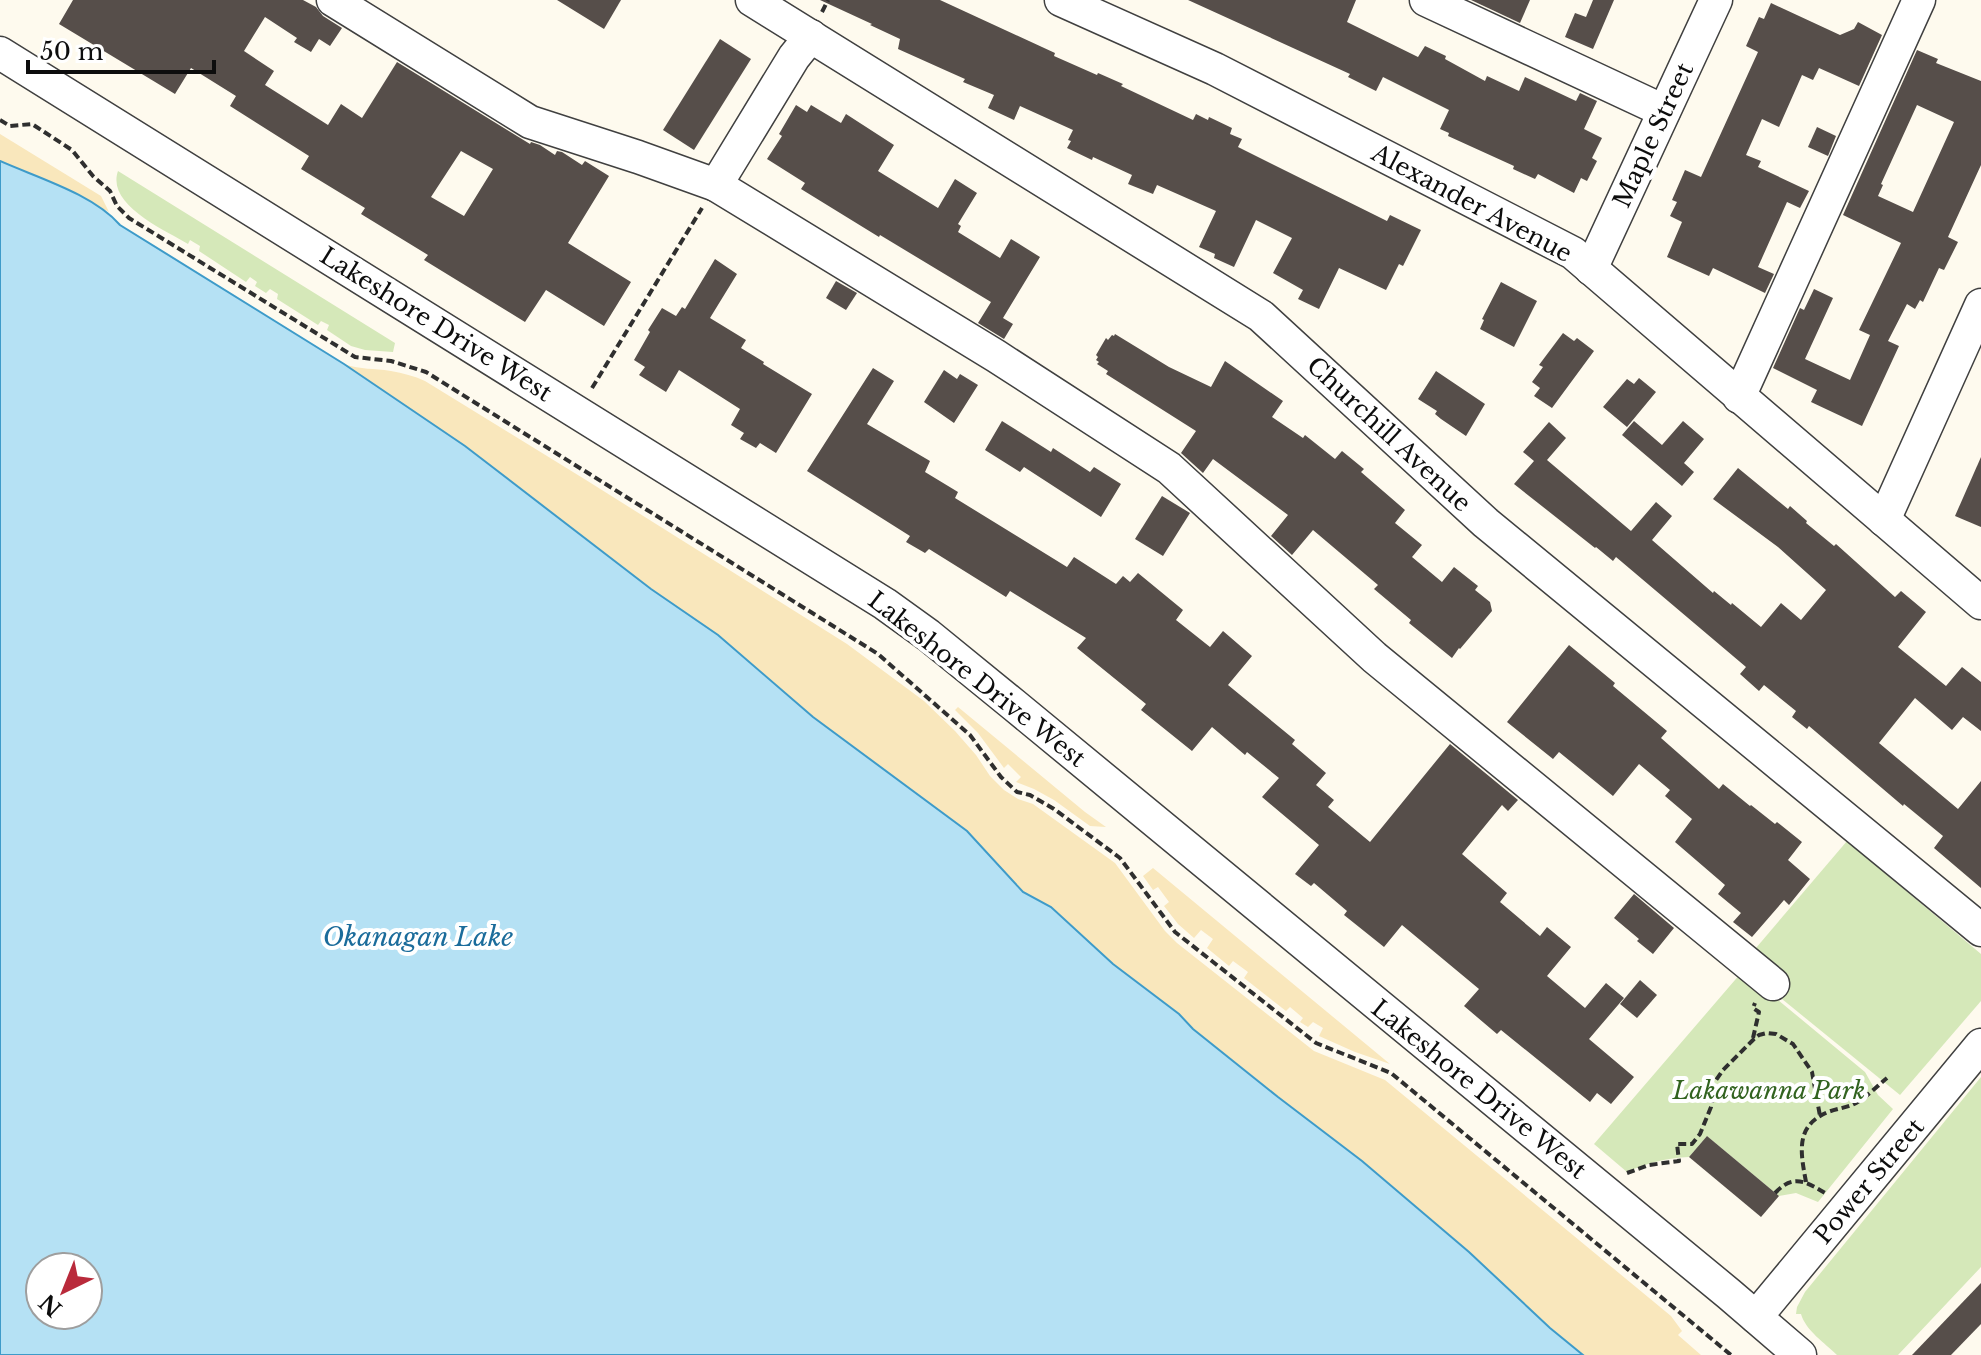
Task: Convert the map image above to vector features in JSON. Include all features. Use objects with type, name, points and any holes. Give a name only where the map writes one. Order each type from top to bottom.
[{"type":"street","points":[[333,0],[530,122],[716,185],[996,356],[1169,468],[1374,657],[1765,992]]},
{"type":"street","name":"Churchill Avenue","points":[[752,0],[1261,316],[1486,523],[1981,930]]},
{"type":"street","name":"Alexander Avenue","points":[[1061,0],[1228,76],[1573,253],[1981,603]]},
{"type":"street","points":[[1426,0],[1664,111]]},
{"type":"street","name":"Maple Street","points":[[1591,269],[1716,0]]},
{"type":"street","points":[[1739,397],[1919,0]]},
{"type":"street","points":[[716,185],[794,57],[811,36]]},
{"type":"street","name":"Lakeshore Drive West","points":[[0,53],[885,604],[928,635],[1800,1355]]},
{"type":"street","points":[[1884,520],[1981,305]]},
{"type":"street","name":"Power Street","points":[[1756,1317],[1981,1045]]},
{"type":"path","points":[[0,120],[10,126],[32,124],[72,150],[110,191],[117,206],[129,218],[281,312],[355,357],[391,361],[426,372],[878,654],[970,735],[1001,777],[1017,792],[1030,795],[1054,809],[1120,858],[1175,932],[1316,1043],[1391,1073],[1731,1355]]},
{"type":"path","points":[[578,412],[716,185]]},
{"type":"path","points":[[1753,1040],[1759,1012],[1753,1008],[1765,992]]},
{"type":"path","points":[[1624,1175],[1649,1165],[1679,1161],[1677,1144],[1692,1144],[1700,1134],[1714,1098],[1714,1083],[1759,1035],[1776,1034],[1793,1044],[1812,1072],[1820,1116]]},
{"type":"path","points":[[1806,1182],[1801,1144],[1810,1124],[1820,1116],[1857,1102],[1887,1078]]},
{"type":"path","points":[[1714,1098],[1738,1099]]},
{"type":"path","points":[[1775,1193],[1783,1184],[1806,1182],[1848,1206]]},
{"type":"green space","points":[[118,171],[395,343],[393,352],[351,346],[327,330],[329,325],[321,321],[318,325],[277,299],[278,294],[270,289],[266,293],[255,286],[257,282],[250,277],[246,282],[199,251],[200,246],[190,240],[188,244],[153,224],[121,195],[117,183]]},
{"type":"green space","name":"Lakawanna Park","points":[[1847,841],[1981,954],[1981,1001],[1900,1095],[1750,973],[1750,955]]},
{"type":"green space","name":"Lakawanna Park","points":[[1741,973],[1865,1072],[1878,1095],[1893,1109],[1818,1202],[1796,1193],[1779,1196],[1707,1136],[1689,1157],[1673,1158],[1627,1172],[1594,1144]]},
{"type":"green space","name":"Lakawanna Park","points":[[1981,1077],[1981,1267],[1898,1355],[1837,1355],[1811,1331],[1801,1314],[1796,1314],[1797,1307],[1805,1292]]},
{"type":"sand","points":[[0,134],[101,196],[109,212],[0,161]]},
{"type":"sand","points":[[344,364],[400,373],[425,381],[847,644],[924,701],[955,731],[1004,790],[1033,804],[1115,863],[1177,943],[1314,1051],[1385,1080],[1671,1316],[1682,1331],[1678,1335],[1701,1355],[1583,1355],[1253,1076],[1193,1029],[1179,1014],[1113,964],[1051,907],[1023,892],[967,831],[813,717],[718,635],[651,589],[465,446]]},
{"type":"sand","points":[[958,707],[1106,827],[1090,826],[1054,800],[1016,782],[1021,777],[1008,764],[1004,768],[978,733],[955,710]]},
{"type":"sand","points":[[1153,868],[1390,1064],[1319,1036],[1323,1028],[1313,1022],[1308,1027],[1300,1022],[1303,1018],[1290,1007],[1286,1011],[1244,978],[1248,972],[1233,961],[1229,966],[1207,948],[1213,939],[1201,930],[1194,938],[1164,906],[1169,902],[1158,887],[1153,890],[1143,876]]},
{"type":"water","name":"Okanagan Lake","points":[[0,161],[95,204],[120,225],[344,364],[465,446],[651,589],[718,635],[813,717],[967,831],[1023,892],[1051,907],[1113,964],[1362,1161],[1583,1355],[0,1355]]},
{"type":"building","points":[[73,0],[303,0],[342,28],[330,46],[319,39],[311,52],[294,42],[297,38],[265,17],[244,51],[274,71],[265,85],[328,125],[341,104],[362,118],[397,62],[530,144],[540,145],[555,155],[557,151],[562,152],[582,165],[585,161],[609,176],[568,243],[631,282],[604,326],[546,290],[525,322],[424,260],[428,255],[361,214],[365,208],[301,169],[309,156],[230,106],[236,96],[191,68],[175,94],[59,24]],"holes":[[[461,151],[493,169],[464,216],[431,197]]]},
{"type":"building","points":[[557,0],[621,0],[604,29]]},
{"type":"building","points":[[820,0],[940,0],[1055,53],[1054,56],[1123,84],[1121,86],[1193,120],[1196,114],[1208,120],[1209,117],[1232,128],[1230,134],[1242,139],[1238,147],[1387,221],[1390,215],[1421,230],[1403,266],[1399,264],[1386,290],[1339,268],[1319,309],[1298,299],[1303,290],[1273,273],[1292,238],[1256,220],[1234,267],[1214,258],[1215,254],[1199,247],[1216,211],[1157,185],[1153,194],[1128,184],[1132,175],[1067,148],[1073,130],[1020,106],[1014,120],[988,108],[994,95],[898,49],[900,39]]},
{"type":"building","points":[[1188,0],[1356,0],[1347,22],[1418,57],[1425,46],[1485,81],[1487,76],[1519,91],[1525,77],[1576,101],[1580,93],[1597,101],[1584,129],[1602,138],[1592,158],[1597,161],[1587,181],[1581,178],[1574,193],[1538,174],[1535,179],[1448,136],[1449,133],[1440,129],[1449,110],[1383,77],[1376,91],[1348,77],[1350,74]]},
{"type":"building","points":[[1471,0],[1530,0],[1520,23]]},
{"type":"building","points":[[1593,0],[1614,0],[1593,49],[1565,37],[1575,13],[1586,17]]},
{"type":"building","points":[[1771,3],[1840,35],[1854,29],[1858,22],[1882,35],[1859,86],[1819,68],[1813,80],[1802,75],[1779,127],[1762,119],[1746,155],[1761,161],[1758,167],[1809,191],[1800,208],[1787,202],[1758,267],[1774,274],[1765,293],[1713,268],[1709,276],[1667,257],[1682,222],[1670,216],[1677,202],[1672,200],[1685,170],[1701,177],[1758,52],[1746,46],[1759,17],[1764,19]]},
{"type":"building","points":[[720,39],[751,59],[694,150],[663,130]]},
{"type":"building","points":[[1917,50],[1938,59],[1936,63],[1981,81],[1981,165],[1948,237],[1958,242],[1944,270],[1939,268],[1923,302],[1920,300],[1915,309],[1907,304],[1888,341],[1899,346],[1862,426],[1811,402],[1817,390],[1773,368],[1800,308],[1804,310],[1814,289],[1833,298],[1805,359],[1850,380],[1870,335],[1859,330],[1901,243],[1843,215]],"holes":[[[1917,105],[1954,122],[1913,212],[1878,196]]]},
{"type":"building","points":[[796,105],[807,112],[811,105],[841,123],[846,114],[894,145],[878,171],[938,208],[955,179],[977,193],[958,224],[961,226],[958,232],[1000,258],[1011,239],[1040,257],[1003,318],[1013,324],[1004,339],[978,323],[991,302],[801,189],[805,183],[767,159]]},
{"type":"building","points":[[1817,127],[1836,136],[1828,156],[1808,147]]},
{"type":"building","points":[[715,259],[737,274],[710,318],[746,340],[741,348],[812,394],[776,453],[760,443],[756,448],[740,439],[744,433],[731,425],[740,409],[679,370],[666,392],[639,375],[645,367],[634,360],[662,308],[676,316],[682,307],[685,309]]},
{"type":"building","points":[[836,281],[857,293],[846,310],[826,298]]},
{"type":"building","points":[[1501,282],[1537,301],[1514,347],[1480,329]]},
{"type":"building","points":[[1563,333],[1574,341],[1577,338],[1594,351],[1552,408],[1534,396],[1540,388],[1532,382],[1543,367],[1539,365]]},
{"type":"building","points":[[1115,334],[1169,367],[1211,387],[1225,361],[1283,401],[1272,417],[1303,438],[1305,435],[1335,459],[1342,451],[1364,469],[1361,472],[1405,510],[1395,523],[1422,545],[1412,557],[1442,582],[1454,567],[1478,586],[1475,590],[1490,602],[1492,611],[1452,658],[1374,589],[1378,585],[1313,530],[1292,555],[1271,536],[1288,515],[1213,459],[1203,473],[1181,453],[1196,431],[1106,374],[1108,371],[1097,364],[1096,355],[1106,338],[1108,340]]},
{"type":"building","points":[[873,368],[894,381],[867,424],[930,461],[925,472],[958,492],[955,498],[1067,567],[1074,557],[1116,584],[1123,576],[1130,582],[1138,573],[1183,610],[1176,620],[1210,647],[1223,631],[1252,656],[1228,685],[1295,740],[1292,744],[1326,773],[1316,785],[1334,800],[1328,807],[1370,842],[1450,744],[1518,800],[1508,811],[1502,805],[1462,854],[1507,893],[1500,902],[1540,936],[1547,927],[1571,947],[1547,976],[1585,1008],[1606,983],[1624,998],[1589,1039],[1634,1077],[1611,1104],[1597,1093],[1590,1102],[1501,1030],[1497,1034],[1464,1006],[1479,989],[1402,925],[1384,947],[1344,915],[1347,911],[1314,883],[1311,886],[1295,874],[1319,845],[1262,797],[1279,778],[1247,752],[1245,755],[1212,727],[1192,751],[1141,710],[1146,704],[1077,648],[1086,638],[1010,591],[1006,597],[929,549],[925,553],[906,542],[910,536],[807,471]]},
{"type":"building","points":[[944,370],[957,379],[960,374],[978,385],[954,423],[924,402]]},
{"type":"building","points":[[1436,371],[1485,404],[1466,436],[1418,399]]},
{"type":"building","points":[[1639,378],[1656,392],[1627,427],[1603,407],[1627,379],[1634,384]]},
{"type":"building","points":[[1002,421],[1051,452],[1053,448],[1090,472],[1094,467],[1121,484],[1101,517],[1024,467],[1020,472],[985,450]]},
{"type":"building","points":[[1634,421],[1662,445],[1683,421],[1704,439],[1684,463],[1694,472],[1682,486],[1622,435]]},
{"type":"building","points":[[1549,422],[1566,438],[1547,460],[1631,531],[1656,502],[1672,516],[1652,540],[1713,593],[1732,603],[1761,627],[1781,603],[1801,620],[1826,590],[1778,547],[1713,499],[1738,468],[1788,509],[1790,506],[1895,597],[1901,591],[1926,612],[1898,647],[1946,686],[1962,667],[1981,682],[1981,731],[1963,717],[1952,730],[1915,698],[1879,743],[1958,809],[1981,781],[1981,888],[1934,848],[1943,836],[1809,726],[1807,729],[1792,717],[1796,711],[1764,685],[1759,691],[1740,674],[1746,667],[1616,557],[1613,561],[1514,484],[1534,461],[1523,452]]},
{"type":"building","points":[[1981,457],[1981,527],[1955,516]]},
{"type":"building","points":[[1162,496],[1190,513],[1163,556],[1135,539]]},
{"type":"building","points":[[1569,645],[1667,731],[1661,738],[1719,789],[1723,784],[1802,842],[1788,860],[1810,879],[1789,905],[1784,900],[1752,937],[1733,922],[1741,913],[1718,894],[1725,885],[1675,842],[1692,819],[1665,796],[1670,790],[1639,764],[1613,796],[1559,752],[1553,759],[1507,722]]},
{"type":"building","points":[[1634,894],[1674,928],[1653,954],[1614,918]]},
{"type":"building","points":[[1640,980],[1657,995],[1637,1018],[1620,1004]]},
{"type":"building","points":[[1707,1136],[1779,1196],[1761,1217],[1689,1157]]},
{"type":"building","points":[[1981,1283],[1981,1324],[1951,1355],[1912,1355]]}]
